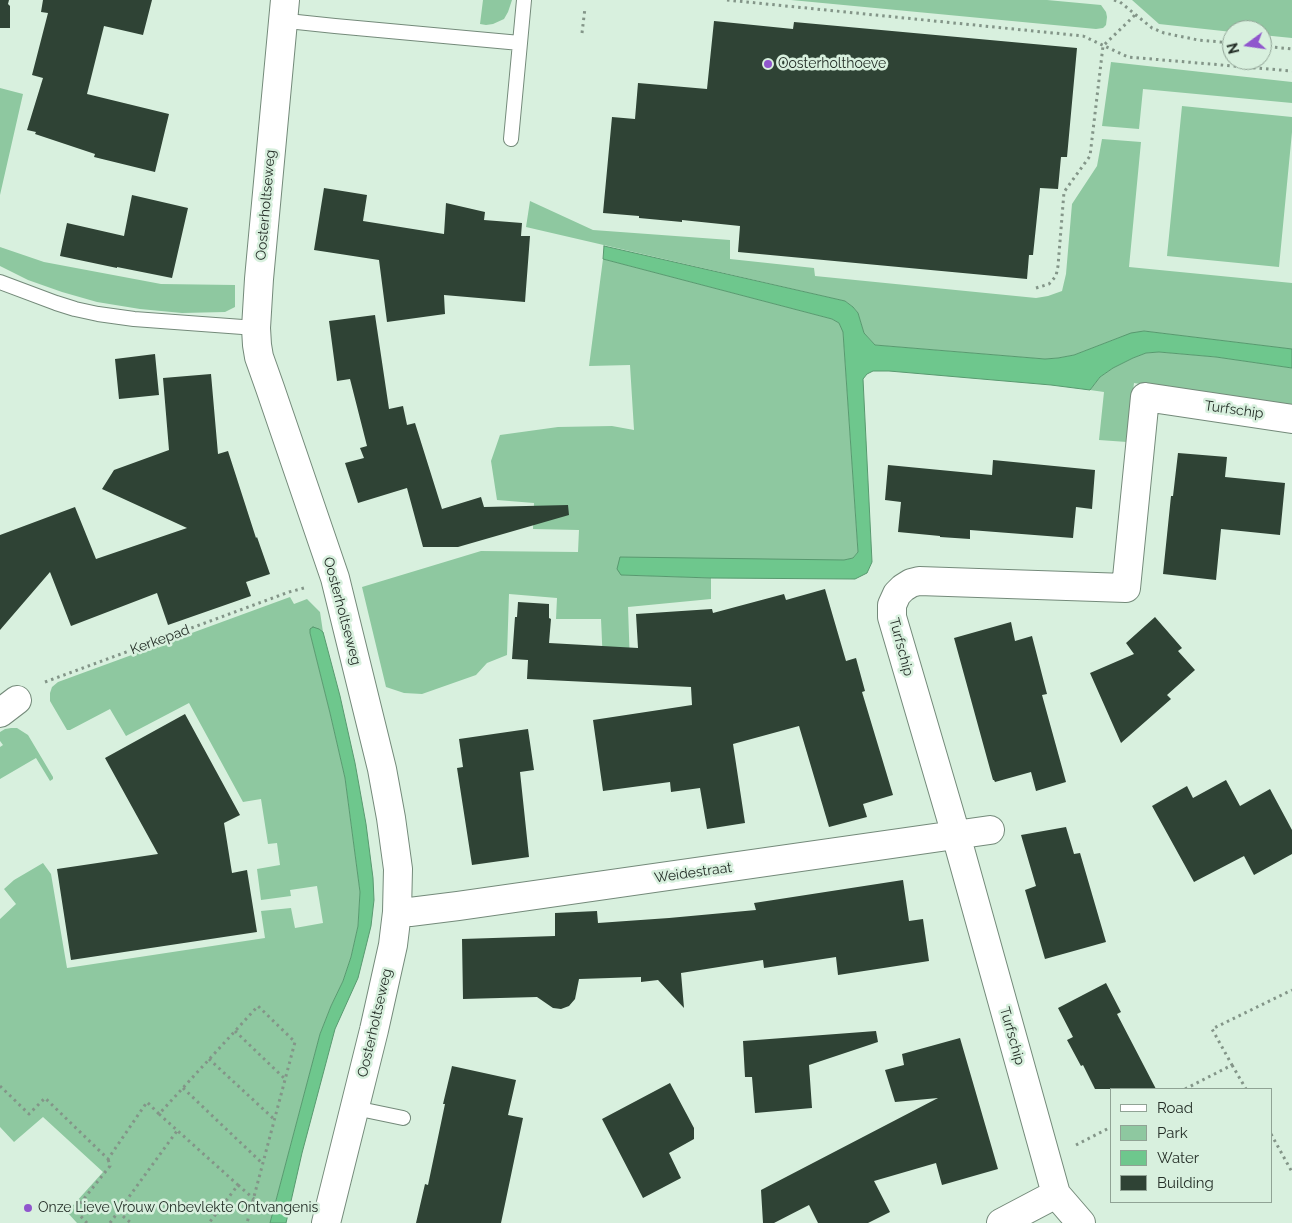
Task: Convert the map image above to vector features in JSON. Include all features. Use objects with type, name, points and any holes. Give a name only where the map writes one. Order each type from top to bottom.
[{"type":"street","name":"Oosterholtseweg","points":[[291,11],[259,279],[256,328],[257,345],[259,357],[335,578],[382,770],[398,869],[397,912],[393,945],[326,1223]]},
{"type":"street","name":"Turfschip","points":[[1056,1194],[956,835],[892,617],[892,605],[897,594],[903,588],[911,583],[920,582],[1126,588],[1145,397],[1292,419]]},
{"type":"street","name":"Weidestraat","points":[[397,912],[415,912],[990,830]]},
{"type":"street","points":[[1001,1223],[1056,1194],[1080,1223]]},
{"type":"lane","points":[[511,139],[524,0]]},
{"type":"lane","name":"Oosterholtseweg","points":[[291,11],[520,42]]},
{"type":"lane","points":[[0,282],[56,303],[98,314],[134,319],[256,328]]},
{"type":"lane","points":[[354,1108],[403,1118]]},
{"type":"path","points":[[727,0],[1083,36],[1128,57],[1292,71]]},
{"type":"path","points":[[1114,0],[1120,2],[1152,28],[1164,33],[1198,40],[1222,42]]},
{"type":"path","points":[[582,33],[585,8]]},
{"type":"path","points":[[1036,288],[1049,284],[1056,276],[1064,192],[1090,156],[1103,46],[1135,15]]},
{"type":"path","points":[[1272,47],[1292,50]]},
{"type":"path","name":"Kerkepad","points":[[9,707],[36,686],[289,592],[307,588]]},
{"type":"path","points":[[1245,1088],[1212,1028],[1292,990]]},
{"type":"path","points":[[159,1114],[258,1006],[295,1042],[247,1223]]},
{"type":"path","points":[[235,1031],[285,1079]]},
{"type":"path","points":[[209,1059],[275,1120]]},
{"type":"path","points":[[1187,1088],[1232,1065]]},
{"type":"path","points":[[0,1086],[29,1114],[45,1098],[108,1159],[110,1166],[75,1210],[87,1223]]},
{"type":"path","points":[[183,1088],[263,1164]]},
{"type":"path","points":[[108,1159],[147,1102],[254,1199]]},
{"type":"path","points":[[110,1223],[177,1131]]},
{"type":"path","points":[[1272,1136],[1292,1172]]},
{"type":"path","points":[[210,1223],[238,1185]]},
{"type":"path","points":[[118,1212],[131,1223]]},
{"type":"green space","points":[[483,0],[512,0],[504,19],[486,25],[480,24]]},
{"type":"green space","points":[[791,0],[1047,0],[1101,5],[1107,17],[1106,25],[1103,28],[1096,29]]},
{"type":"green space","points":[[1132,0],[1292,0],[1292,38],[1272,36],[1272,20],[1222,20],[1222,31],[1159,24]]},
{"type":"green space","points":[[1111,62],[1292,82],[1292,103],[1143,89],[1139,129],[1102,126]]},
{"type":"green space","points":[[0,88],[23,94],[0,195]]},
{"type":"green space","points":[[1182,106],[1292,117],[1279,267],[1167,256]]},
{"type":"green space","points":[[1102,139],[1141,142],[1129,267],[1292,283],[1292,349],[1144,331],[1118,338],[1074,355],[1045,359],[875,345],[864,333],[858,313],[845,301],[526,227],[530,201],[593,230],[730,240],[730,259],[814,268],[815,276],[1036,298],[1062,291],[1066,274],[1072,204],[1097,166]]},
{"type":"green space","points":[[0,247],[44,262],[161,284],[235,285],[235,307],[225,312],[182,313],[97,302],[28,280],[0,266]]},
{"type":"green space","points":[[603,259],[832,319],[839,323],[843,331],[858,552],[853,558],[845,560],[622,575],[711,578],[711,599],[628,607],[630,665],[603,664],[601,619],[556,619],[557,598],[509,594],[507,655],[487,663],[476,675],[422,694],[404,693],[386,687],[362,587],[481,551],[578,552],[579,530],[533,529],[534,503],[497,500],[491,461],[500,435],[558,427],[612,426],[634,430],[630,365],[589,366]]},
{"type":"green space","points":[[1159,352],[1216,357],[1292,368],[1292,408],[1134,383],[1127,442],[1099,440],[1104,392],[1090,390],[1100,377],[1113,368],[1146,353]]},
{"type":"green space","points":[[290,597],[294,604],[307,599],[320,612],[323,632],[319,629],[310,633],[345,778],[360,892],[358,926],[351,957],[343,981],[320,1034],[270,1223],[77,1223],[67,1212],[103,1172],[43,1117],[14,1142],[0,1127],[0,919],[16,904],[4,889],[14,880],[43,863],[51,874],[67,968],[265,938],[261,911],[291,908],[295,928],[323,923],[317,886],[290,890],[291,896],[261,900],[257,869],[280,865],[277,843],[268,844],[261,799],[243,802],[189,703],[126,736],[110,709],[67,730],[50,701],[52,687],[58,682]]},
{"type":"green space","points":[[17,728],[28,735],[53,779],[50,781],[36,758],[0,779],[0,747],[3,745],[0,741],[0,732]]},
{"type":"water","points":[[604,246],[845,301],[858,313],[864,333],[875,345],[1045,359],[1074,355],[1131,333],[1144,331],[1292,349],[1292,368],[1216,357],[1159,352],[1146,353],[1113,368],[1100,377],[1090,390],[1051,385],[873,371],[863,379],[872,562],[867,573],[855,579],[621,575],[617,569],[620,557],[844,560],[853,558],[858,552],[843,332],[839,323],[832,319],[603,259]]},
{"type":"water","points":[[313,627],[323,632],[355,763],[366,824],[374,900],[371,926],[358,978],[335,1029],[302,1153],[286,1223],[270,1223],[320,1034],[343,981],[358,926],[360,892],[345,778],[310,633],[310,629]]},
{"type":"building","points":[[0,0],[9,0],[10,28],[0,28]]},
{"type":"building","points":[[43,0],[152,0],[143,35],[104,26],[87,94],[169,114],[155,172],[94,157],[95,154],[27,130],[43,78],[32,75],[48,13],[41,12]]},
{"type":"building","points":[[714,21],[793,29],[794,22],[1077,48],[1067,157],[1061,157],[1058,189],[1040,188],[1033,255],[1029,255],[1027,279],[738,252],[740,226],[639,218],[639,216],[603,213],[612,117],[635,119],[638,83],[707,89]]},
{"type":"building","points":[[324,188],[367,195],[363,221],[444,234],[446,203],[485,212],[484,220],[522,223],[521,236],[530,236],[525,302],[444,295],[445,314],[387,322],[379,260],[314,250]]},
{"type":"building","points":[[132,195],[188,208],[172,278],[60,256],[67,223],[124,236]]},
{"type":"building","points":[[375,315],[389,409],[403,406],[407,425],[415,423],[442,509],[481,497],[484,507],[568,505],[569,515],[458,547],[423,547],[407,488],[358,503],[345,463],[364,458],[360,448],[367,446],[350,379],[337,381],[329,321]]},
{"type":"building","points":[[155,354],[159,395],[119,399],[115,359]]},
{"type":"building","points":[[211,374],[218,454],[228,451],[256,538],[270,574],[246,582],[251,596],[168,625],[157,593],[71,626],[50,572],[0,630],[0,535],[75,507],[96,559],[187,528],[102,489],[114,470],[169,450],[163,378]]},
{"type":"building","points":[[1178,453],[1227,457],[1225,477],[1285,483],[1280,535],[1221,529],[1216,580],[1163,574],[1171,496],[1173,496]]},
{"type":"building","points":[[993,460],[1095,470],[1092,509],[1076,507],[1073,538],[970,530],[970,539],[898,532],[901,502],[885,500],[888,465],[992,475]]},
{"type":"building","points":[[825,589],[846,661],[856,658],[865,691],[862,692],[893,795],[863,804],[867,817],[829,827],[799,726],[733,744],[745,823],[707,829],[700,788],[671,792],[670,782],[603,791],[593,720],[692,705],[691,687],[527,679],[528,660],[512,659],[518,602],[549,604],[549,618],[551,619],[549,643],[638,648],[636,614],[712,609],[713,613],[784,594],[786,600]]},
{"type":"building","points":[[1155,617],[1182,648],[1178,651],[1195,670],[1167,695],[1171,699],[1121,743],[1090,673],[1134,654],[1126,643]]},
{"type":"building","points":[[1011,622],[1015,641],[1032,636],[1047,694],[1042,695],[1066,782],[1036,791],[1031,772],[995,782],[993,780],[954,638]]},
{"type":"building","points":[[185,714],[240,815],[224,823],[232,873],[247,870],[257,932],[71,960],[57,869],[158,854],[105,758]]},
{"type":"building","points":[[528,729],[534,770],[520,772],[529,857],[472,865],[457,768],[463,767],[459,739]]},
{"type":"building","points":[[1226,780],[1240,806],[1270,789],[1292,830],[1292,854],[1254,875],[1244,856],[1194,882],[1152,806],[1187,786],[1193,798]]},
{"type":"building","points":[[1066,827],[1074,854],[1080,853],[1106,942],[1045,959],[1025,890],[1036,886],[1021,835]]},
{"type":"building","points":[[903,880],[909,921],[923,919],[929,961],[838,975],[836,957],[764,968],[763,960],[681,973],[684,1008],[658,980],[641,982],[641,977],[579,979],[575,999],[569,1006],[561,1009],[553,1008],[537,997],[463,999],[462,939],[555,936],[555,913],[597,911],[598,923],[756,910],[754,903]]},
{"type":"building","points":[[1106,983],[1121,1012],[1117,1014],[1155,1088],[1095,1089],[1067,1040],[1073,1037],[1058,1008]]},
{"type":"building","points":[[876,1031],[878,1042],[809,1065],[812,1108],[755,1113],[752,1077],[745,1077],[743,1041]]},
{"type":"building","points":[[960,1038],[998,1169],[942,1185],[936,1163],[874,1181],[890,1212],[868,1223],[818,1223],[809,1205],[774,1223],[763,1223],[761,1190],[938,1098],[895,1102],[885,1070],[904,1065],[902,1054]]},
{"type":"building","points":[[452,1066],[516,1080],[508,1115],[523,1118],[501,1223],[416,1223],[425,1184],[428,1185]]},
{"type":"building","points":[[670,1083],[694,1128],[694,1139],[669,1153],[681,1178],[643,1198],[602,1119]]},
{"type":"place","name":"Oosterholthoeve","points":[[768,64]]},
{"type":"place","name":"Onze Lieve Vrouw Onbevlekte Ontvangenis","points":[[28,1208]]}]
